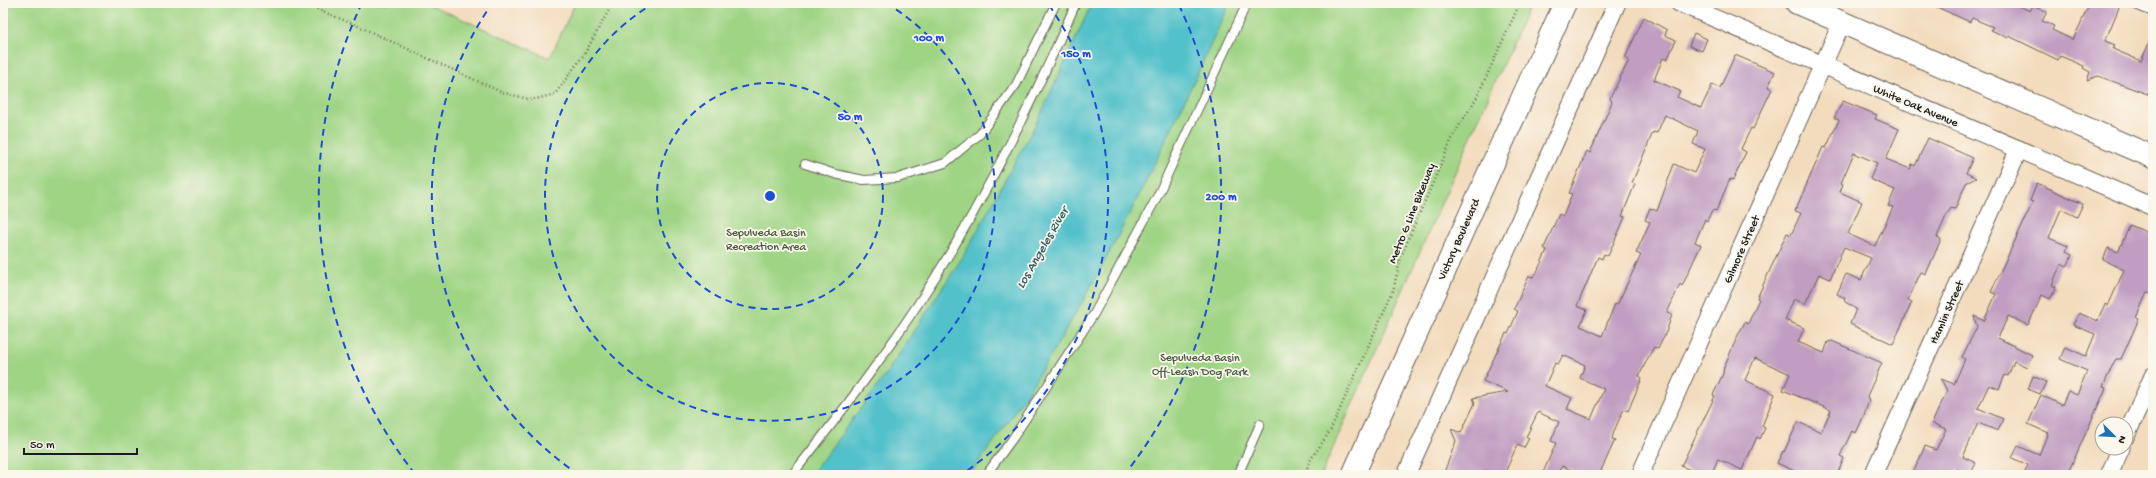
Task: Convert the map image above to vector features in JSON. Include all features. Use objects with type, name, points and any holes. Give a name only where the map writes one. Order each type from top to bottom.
[{"type":"main road","name":"Victory Boulevard","points":[[1353,475],[1565,3]]},
{"type":"main road","points":[[1797,3],[2153,157]]},
{"type":"street","points":[[1406,475],[1617,3]]},
{"type":"street","name":"White Oak Avenue","points":[[1679,3],[2153,207]]},
{"type":"street","name":"Gilmore Street","points":[[1640,475],[1842,22]]},
{"type":"street","name":"Hamlin Street","points":[[1873,475],[2018,149]]},
{"type":"street","points":[[2134,418],[2153,376]]},
{"type":"street","points":[[2109,475],[2117,456]]},
{"type":"lane","points":[[805,164],[835,174],[864,180],[898,178],[944,164],[980,134],[1016,85],[1056,3]]},
{"type":"lane","points":[[792,475],[839,416],[894,339],[955,244],[1039,89],[1076,3]]},
{"type":"lane","points":[[986,475],[1013,438],[1098,307],[1157,197],[1247,3]]},
{"type":"lane","points":[[2131,3],[2153,12]]},
{"type":"lane","points":[[1238,475],[1260,424]]},
{"type":"path","points":[[302,3],[358,26],[501,92],[532,100],[555,94],[585,53],[613,3]]},
{"type":"path","name":"Metro G Line Bikeway","points":[[1304,475],[1311,459],[1330,431],[1393,291],[1401,256],[1454,134],[1476,99],[1520,3]]},
{"type":"green space","name":"Sepulveda Basin Recreation Area","points":[[3,3],[426,3],[550,58],[575,3],[1530,3],[1321,475],[3,475]]},
{"type":"water","name":"Los Angeles River","points":[[1092,3],[1230,3],[1173,125],[1113,246],[1046,364],[1009,420],[969,475],[811,475],[882,380],[964,255],[1038,120]]},
{"type":"building","points":[[1928,3],[2012,3],[2030,11],[2033,5],[2047,12],[2042,21],[2054,26],[2052,30],[2073,40],[2090,3],[2121,3],[2105,41],[2115,45],[2113,49],[2141,61],[2153,34],[2153,96],[2098,76],[2087,80],[2090,72],[2083,68],[2084,66],[2060,56],[2058,60],[2009,36],[2008,38],[1991,30],[1993,27],[1972,18],[1970,22]]},
{"type":"building","points":[[1644,17],[1667,30],[1665,35],[1676,40],[1667,60],[1663,58],[1654,80],[1680,91],[1677,97],[1701,108],[1712,85],[1720,88],[1735,55],[1775,72],[1768,87],[1772,89],[1753,129],[1751,128],[1741,149],[1746,152],[1733,180],[1730,179],[1716,211],[1712,210],[1707,221],[1705,219],[1695,242],[1701,245],[1682,286],[1680,284],[1667,313],[1672,315],[1666,332],[1658,349],[1654,347],[1639,376],[1642,378],[1628,411],[1624,409],[1614,431],[1612,439],[1615,440],[1599,475],[1583,475],[1562,466],[1558,475],[1542,475],[1556,443],[1551,441],[1559,422],[1538,412],[1526,437],[1529,438],[1524,448],[1517,445],[1504,475],[1496,475],[1485,470],[1483,475],[1443,475],[1456,441],[1451,429],[1461,433],[1475,403],[1473,398],[1508,392],[1483,381],[1506,333],[1508,334],[1518,311],[1514,309],[1529,276],[1533,277],[1537,272],[1547,250],[1544,248],[1559,214],[1563,216],[1572,194],[1569,193],[1587,151],[1590,153],[1612,102],[1610,98],[1629,60],[1625,58]],"holes":[[[1665,115],[1698,131],[1693,144],[1705,149],[1694,173],[1674,164],[1657,211],[1650,208],[1645,220],[1650,222],[1636,253],[1641,255],[1617,305],[1615,304],[1602,336],[1580,326],[1587,310],[1577,306],[1598,257],[1602,259],[1604,254],[1608,256],[1625,217],[1622,216],[1635,184],[1632,183],[1653,132],[1657,133]],[[1563,355],[1585,365],[1580,378],[1604,389],[1591,419],[1567,409],[1572,398],[1545,386],[1555,363],[1558,364]]]},
{"type":"building","points":[[1694,33],[1707,39],[1702,51],[1689,46]]},
{"type":"building","points":[[1843,101],[1877,115],[1875,119],[1899,129],[1886,159],[1910,169],[1912,164],[1915,166],[1928,138],[1973,158],[1966,173],[1976,178],[1966,183],[1955,209],[1951,208],[1947,214],[1937,237],[1941,239],[1926,274],[1921,272],[1908,300],[1912,302],[1893,344],[1850,324],[1856,309],[1844,301],[1845,298],[1837,294],[1846,274],[1861,280],[1871,258],[1844,247],[1830,279],[1819,274],[1805,304],[1794,299],[1785,320],[1804,328],[1798,342],[1824,353],[1828,342],[1832,341],[1882,363],[1867,396],[1869,401],[1856,433],[1852,431],[1840,456],[1844,458],[1837,475],[1803,475],[1777,463],[1783,451],[1784,452],[1798,422],[1821,432],[1831,410],[1783,390],[1790,374],[1755,358],[1745,380],[1775,394],[1762,426],[1765,428],[1760,439],[1757,437],[1742,470],[1718,459],[1711,475],[1693,475],[1695,472],[1681,466],[1715,396],[1713,395],[1738,335],[1745,322],[1748,324],[1759,299],[1757,298],[1787,233],[1791,235],[1801,213],[1795,211],[1823,147],[1826,148],[1839,120],[1834,118]],"holes":[[[1854,153],[1877,163],[1870,179],[1895,190],[1888,206],[1893,207],[1875,246],[1848,234],[1862,202],[1840,192],[1843,184],[1841,183]]]},
{"type":"building","points":[[2037,183],[2083,204],[2077,217],[2061,209],[2049,238],[2068,246],[2066,252],[2072,255],[2067,267],[2061,264],[2052,285],[2056,287],[2050,299],[2042,295],[2028,325],[2008,316],[1998,338],[2032,355],[2027,367],[2014,361],[2008,376],[2005,375],[1999,389],[1989,385],[1978,408],[2003,419],[1998,431],[1978,423],[1963,457],[1976,463],[1970,475],[1957,469],[1955,475],[1924,475],[1914,471],[1925,446],[1936,450],[1946,429],[1932,423],[1947,391],[1941,379],[1954,384],[1965,359],[1962,357],[1977,327],[1974,316],[1984,321],[1996,294],[1991,292],[2033,202],[2030,201]]},
{"type":"building","points":[[2130,225],[2153,235],[2153,294],[2147,292],[2136,318],[2139,319],[2121,359],[2116,359],[2113,364],[2103,387],[2106,388],[2067,475],[2023,475],[2028,465],[2012,458],[2018,446],[2039,455],[2048,433],[2028,424],[2041,395],[2062,405],[2068,391],[2077,395],[2087,371],[2060,359],[2065,347],[2086,356],[2095,334],[2073,325],[2079,313],[2097,321],[2105,304],[2108,306],[2124,270],[2103,260],[2108,248],[2118,252]]},
{"type":"building","points":[[2033,376],[2046,382],[2040,394],[2028,389]]},
{"type":"park label","name":"Sepulveda Basin Off-Leash Dog Park","points":[[1200,364]]}]
